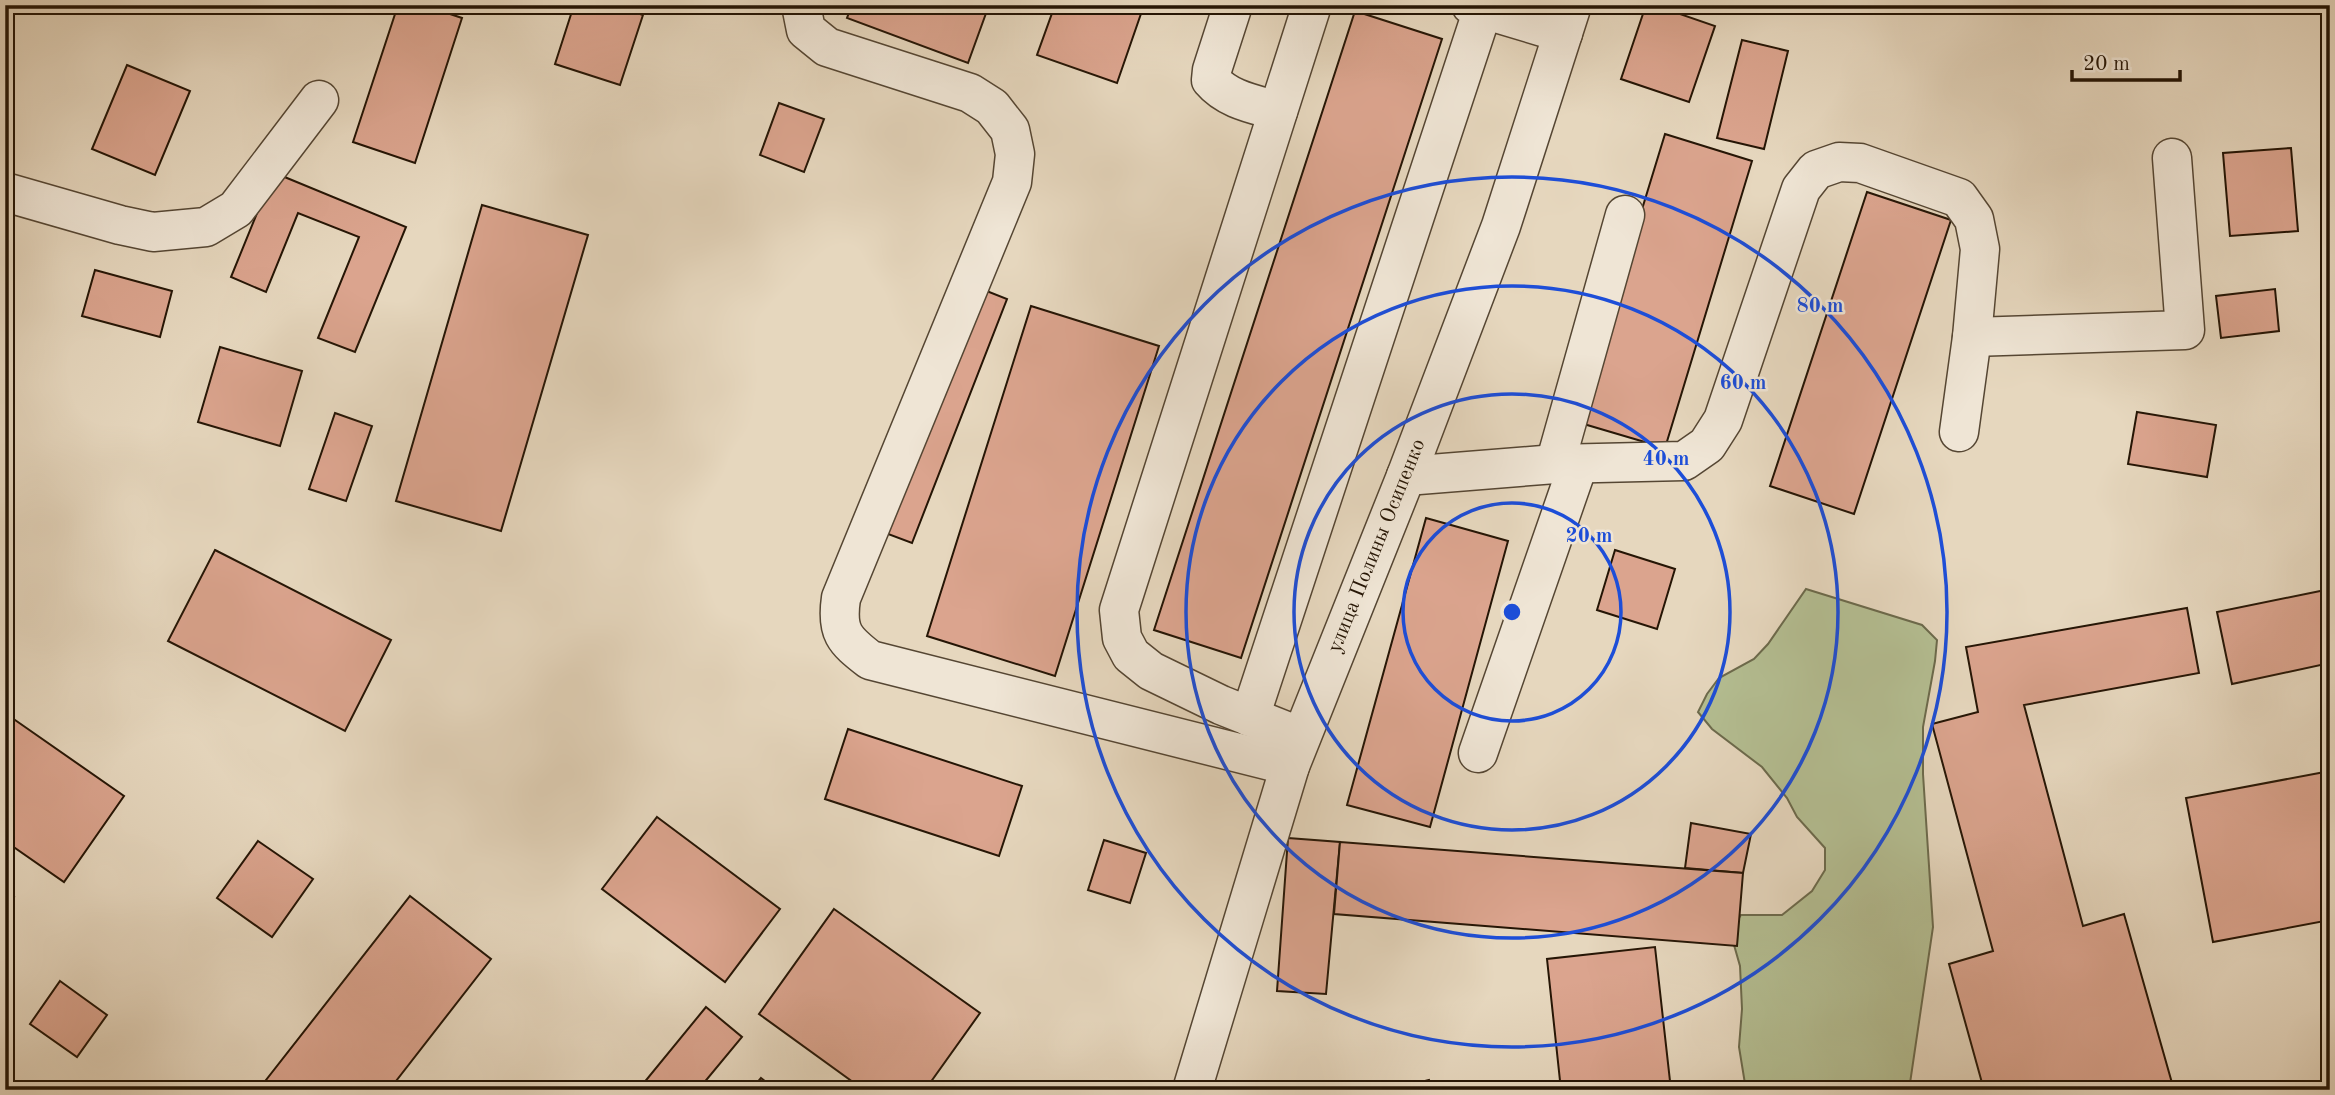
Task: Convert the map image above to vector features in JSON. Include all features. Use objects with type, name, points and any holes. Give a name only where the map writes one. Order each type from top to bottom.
[{"type":"street","points":[[801,5],[806,30],[827,47],[970,93],[992,107],[1010,130],[1015,154],[1012,182],[841,598],[838,619],[842,634],[851,646],[870,660],[1296,751]]},
{"type":"street","points":[[1233,5],[1211,80],[1230,96],[1278,111]]},
{"type":"street","points":[[1296,751],[1250,717],[1151,671],[1131,655],[1122,638],[1119,610],[1312,5]]},
{"type":"street","points":[[1250,717],[1477,7],[1567,19]]},
{"type":"street","name":"улица Полины Осипенко","points":[[1192,1090],[1296,751],[1502,226],[1567,19]]},
{"type":"street","points":[[5,192],[153,232],[205,227],[236,209],[319,100]]},
{"type":"street","points":[[1972,337],[2185,330],[2172,158]]},
{"type":"street","points":[[1406,476],[1566,464],[1685,461],[1707,445],[1723,420],[1801,188],[1816,170],[1839,162],[1860,163],[1959,198],[1974,219],[1980,249],[1959,432]]},
{"type":"street","points":[[1478,754],[1566,464],[1625,215]]},
{"type":"green space","points":[[1806,589],[1922,625],[1937,640],[1923,727],[1923,774],[1933,927],[1909,1090],[1746,1090],[1739,1047],[1742,1009],[1740,966],[1730,931],[1741,915],[1782,915],[1812,891],[1825,870],[1825,848],[1797,817],[1787,798],[1762,767],[1712,729],[1698,712],[1719,678],[1754,659],[1768,644]]},
{"type":"building","points":[[398,5],[423,5],[462,18],[415,163],[353,142]]},
{"type":"building","points":[[574,5],[613,5],[643,15],[620,85],[555,64]]},
{"type":"building","points":[[852,5],[989,5],[968,63],[847,18]]},
{"type":"building","points":[[1055,5],[1144,5],[1117,83],[1037,55]]},
{"type":"building","points":[[1646,5],[1654,5],[1715,26],[1689,102],[1621,79]]},
{"type":"building","points":[[1700,5],[1749,5],[1748,11]]},
{"type":"building","points":[[1355,11],[1442,39],[1241,658],[1154,630]]},
{"type":"building","points":[[1742,40],[1788,51],[1764,149],[1717,138]]},
{"type":"building","points":[[127,65],[190,91],[155,175],[92,149]]},
{"type":"building","points":[[779,103],[824,119],[804,172],[760,155]]},
{"type":"building","points":[[1665,134],[1752,161],[1665,448],[1577,422]]},
{"type":"building","points":[[2291,148],[2298,231],[2230,236],[2223,153]]},
{"type":"building","points":[[270,171],[406,227],[355,352],[318,338],[359,237],[298,213],[266,292],[231,277],[264,196]]},
{"type":"building","points":[[1867,192],[1951,220],[1854,514],[1770,486]]},
{"type":"building","points":[[482,205],[588,235],[501,531],[396,501]]},
{"type":"building","points":[[5,254],[11,256],[5,270]]},
{"type":"building","points":[[95,270],[172,291],[160,337],[82,316]]},
{"type":"building","points":[[974,286],[1007,299],[912,543],[880,531]]},
{"type":"building","points":[[2275,289],[2279,331],[2221,338],[2216,296]]},
{"type":"building","points":[[1031,306],[1159,346],[1055,676],[927,636]]},
{"type":"building","points":[[220,347],[302,371],[280,446],[198,422]]},
{"type":"building","points":[[2137,412],[2216,425],[2207,477],[2128,464]]},
{"type":"building","points":[[335,413],[372,426],[346,501],[309,489]]},
{"type":"building","points":[[1426,518],[1508,541],[1430,827],[1347,805]]},
{"type":"building","points":[[215,550],[391,640],[345,731],[168,641]]},
{"type":"building","points":[[1615,550],[1675,569],[1657,629],[1597,610]]},
{"type":"building","points":[[2330,589],[2330,663],[2232,684],[2217,612]]},
{"type":"building","points":[[2187,608],[2199,673],[2024,705],[2083,926],[2124,914],[2174,1090],[1984,1090],[1949,964],[1993,951],[1932,724],[1978,712],[1966,647]]},
{"type":"building","points":[[5,713],[124,796],[64,882],[5,841]]},
{"type":"building","points":[[848,729],[1022,786],[999,856],[825,799]]},
{"type":"building","points":[[2330,771],[2330,920],[2213,942],[2186,798]]},
{"type":"building","points":[[657,817],[780,909],[725,982],[602,889]]},
{"type":"building","points":[[1691,823],[1751,834],[1743,873],[1685,868]]},
{"type":"building","points":[[1288,838],[1340,842],[1326,994],[1277,991]]},
{"type":"building","points":[[1104,840],[1146,853],[1130,903],[1088,890]]},
{"type":"building","points":[[258,841],[313,879],[272,937],[217,898]]},
{"type":"building","points":[[1340,842],[1743,873],[1737,946],[1334,914]]},
{"type":"building","points":[[5,890],[14,897],[5,909]]},
{"type":"building","points":[[410,896],[491,959],[389,1090],[259,1089]]},
{"type":"building","points":[[834,909],[980,1013],[925,1090],[864,1090],[759,1014]]},
{"type":"building","points":[[1655,947],[1671,1090],[1561,1090],[1547,959]]},
{"type":"building","points":[[60,981],[107,1015],[77,1057],[30,1024]]},
{"type":"building","points":[[706,1007],[742,1037],[698,1090],[638,1090]]},
{"type":"building","points":[[761,1078],[776,1090],[751,1090]]},
{"type":"building","points":[[1429,1080],[1432,1090],[1389,1090]]}]
